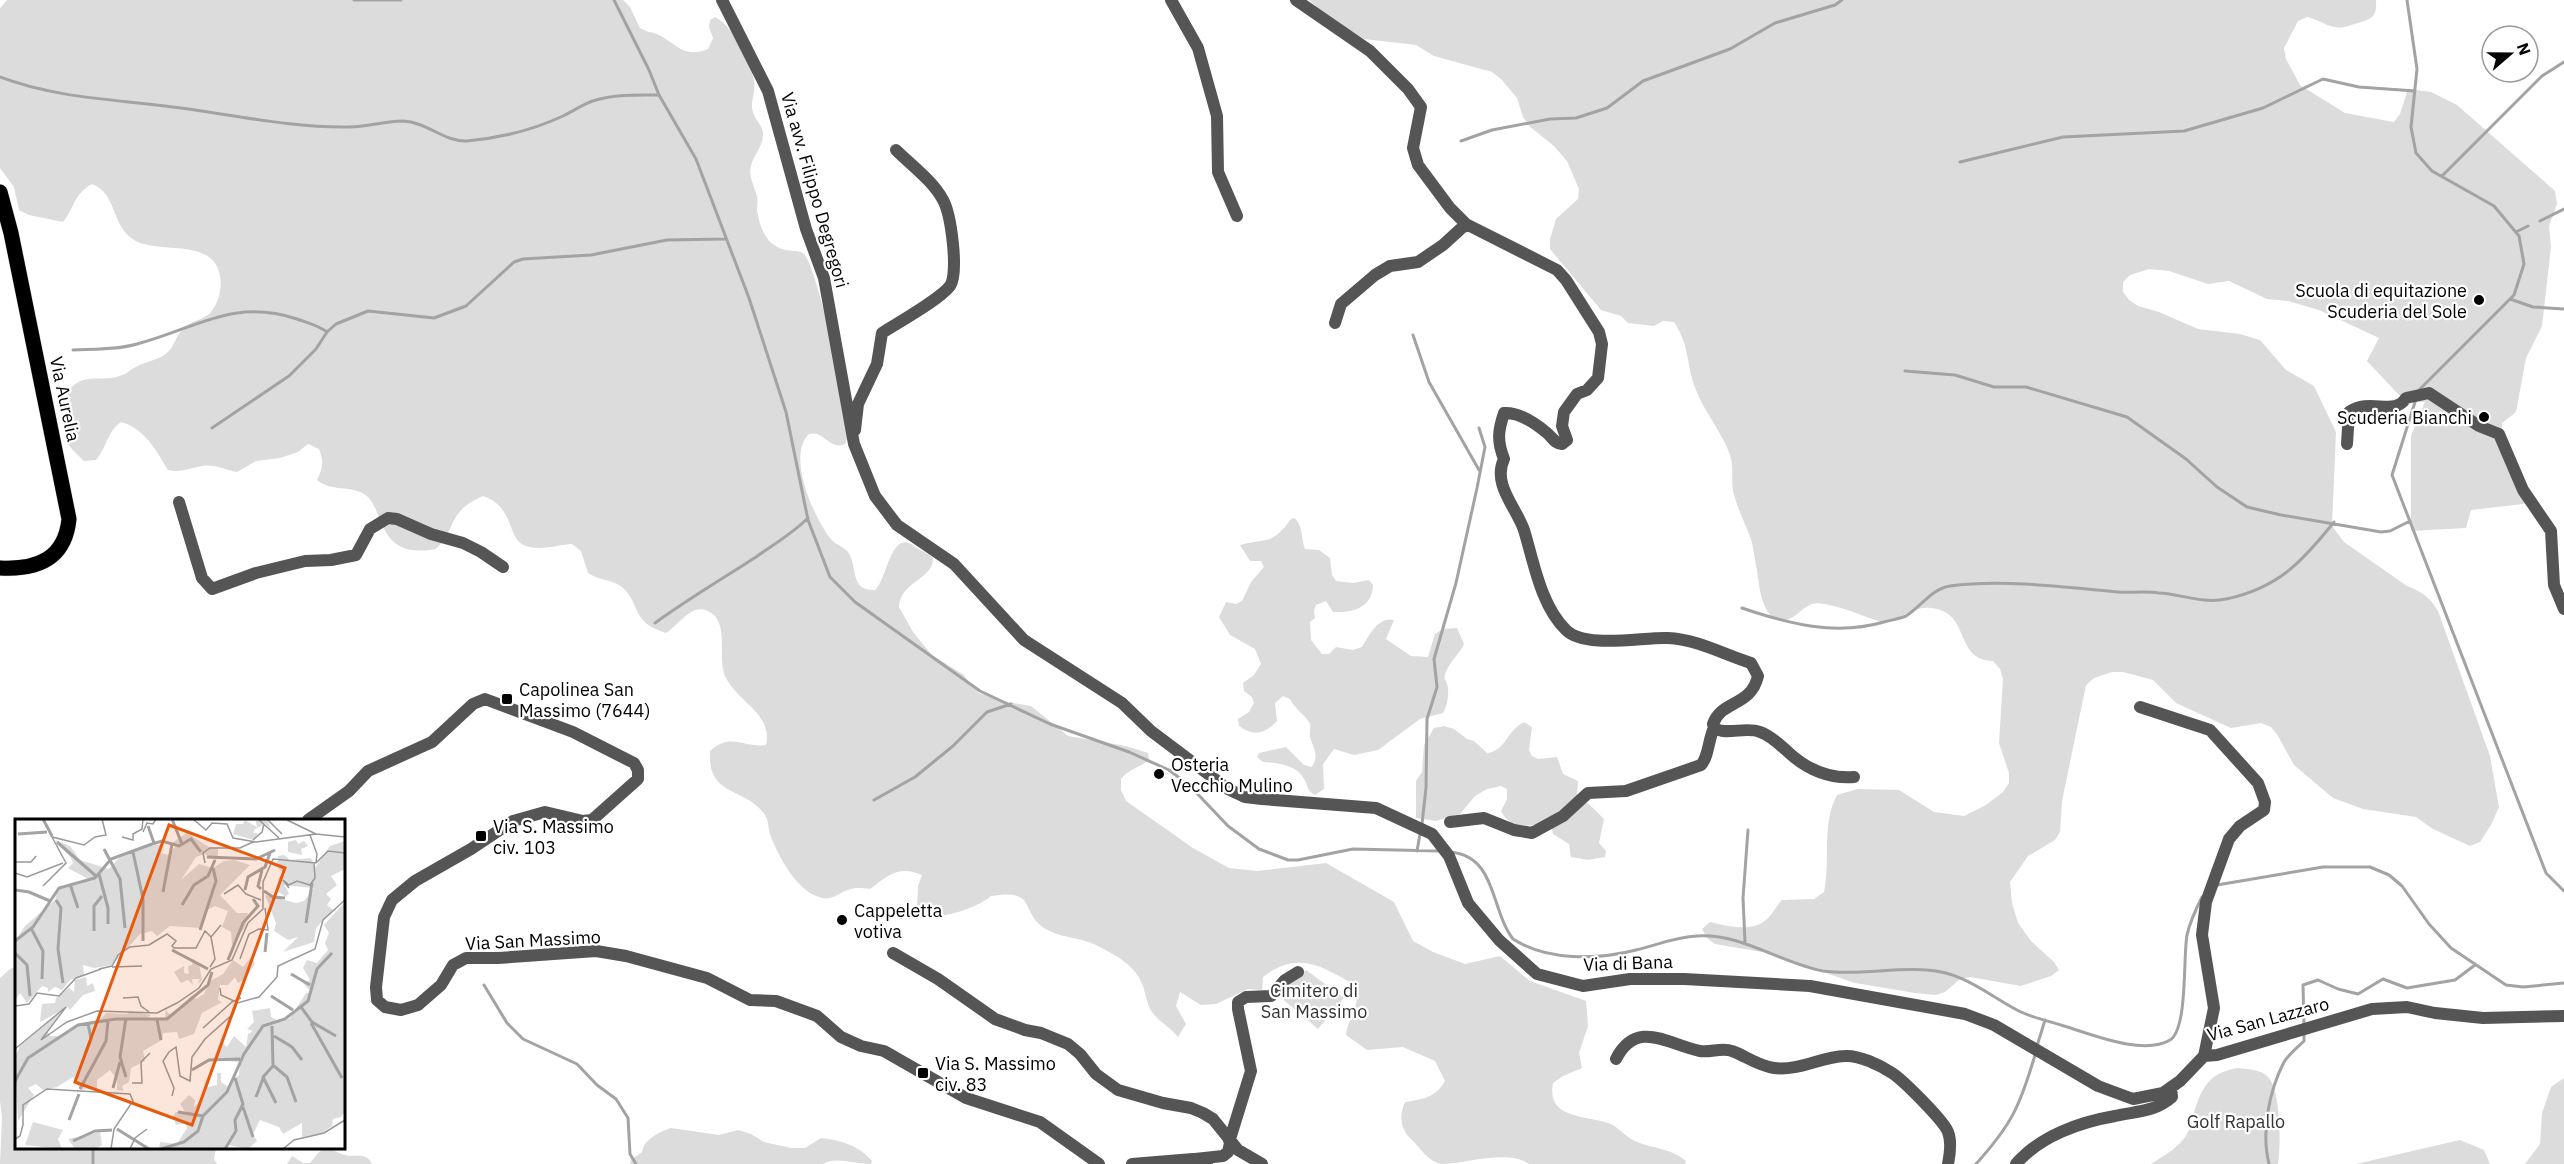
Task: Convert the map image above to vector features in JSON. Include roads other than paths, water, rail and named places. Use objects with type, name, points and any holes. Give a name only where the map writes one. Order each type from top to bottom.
[{"type":"main road","name":"Via Aurelia","points":[[0,192],[11,233],[69,519],[68,529],[61,546],[50,558],[36,565],[17,569],[0,568]]},
{"type":"street","name":"Via avv. Filippo Degregori","points":[[722,0],[768,91],[806,229],[824,278],[854,444],[875,496],[897,525],[954,564],[1024,640],[1122,703],[1151,731]]},
{"type":"street","points":[[1172,0],[1198,48],[1217,116],[1218,172],[1237,216]]},
{"type":"street","points":[[1296,0],[1370,51],[1408,89],[1421,108],[1413,148],[1418,165],[1450,208],[1466,224],[1557,270],[1599,332],[1602,344],[1598,378],[1587,390],[1576,394],[1563,412],[1562,426],[1567,440],[1562,444],[1556,443],[1547,433],[1514,412],[1504,413],[1499,428],[1497,442],[1504,459],[1500,467],[1504,493],[1523,527],[1551,612],[1567,632],[1586,640],[1669,638],[1751,663],[1758,676],[1749,695],[1717,716],[1708,742],[1706,759],[1701,765],[1626,790],[1588,793],[1563,816],[1532,833],[1514,830],[1484,818],[1450,822]]},
{"type":"street","points":[[854,444],[858,404],[877,364],[882,333],[938,296],[949,286],[953,278],[953,252],[944,201],[896,150]]},
{"type":"street","points":[[1335,323],[1341,304],[1375,275],[1390,266],[1418,262],[1443,245],[1466,224]]},
{"type":"street","points":[[2347,444],[2349,412],[2363,405],[2394,407],[2403,403],[2406,398],[2429,393],[2479,426],[2497,432],[2501,436],[2523,490],[2551,531],[2554,585],[2564,609]]},
{"type":"street","points":[[179,502],[202,578],[212,589],[256,573],[305,561],[331,560],[356,555],[370,529],[388,518],[397,519],[431,534],[463,543],[503,567]]},
{"type":"street","name":"Via San Massimo","points":[[309,819],[349,790],[368,771],[432,742],[473,704],[484,699],[573,732],[634,763],[638,770],[638,779],[592,820],[583,821],[545,812],[513,820],[471,849],[415,881],[392,900],[384,917],[376,987],[377,1000],[385,1007],[401,1010],[418,1005],[441,985],[453,965],[466,958],[596,951],[626,956],[706,978],[750,1000],[776,1001],[817,1016],[841,1037],[861,1046],[884,1051],[966,1098],[1023,1114],[1040,1122],[1099,1164]]},
{"type":"street","name":"Via San Lazzaro","points":[[2140,707],[2210,730],[2258,783],[2265,802],[2264,810],[2240,826],[2229,839],[2206,902],[2202,935],[2214,1008],[2204,1056],[2225,1053],[2372,1009],[2407,1007],[2435,1013],[2483,1018],[2564,1016]]},
{"type":"street","points":[[1714,728],[1723,732],[1745,729],[1767,734],[1814,771],[1844,778],[1854,777]]},
{"type":"street","name":"Via di Bana","points":[[1151,731],[1228,789],[1245,797],[1376,808],[1432,834],[1449,856],[1468,903],[1499,940],[1537,974],[1584,986],[1641,979],[1810,986],[1965,1014],[1994,1025],[2098,1086],[2133,1099],[2163,1093],[2204,1056]]},
{"type":"street","points":[[893,953],[938,979],[995,1019],[1068,1044],[1080,1054],[1096,1074],[1118,1090],[1162,1104],[1191,1108],[1213,1119],[1238,1150],[1262,1164]]},
{"type":"street","points":[[1132,1164],[1223,1156],[1228,1152],[1229,1137],[1251,1071],[1238,1002],[1246,997],[1271,996],[1285,980],[1298,972]]},
{"type":"street","points":[[1616,1059],[1624,1046],[1642,1036],[1663,1038],[1703,1052],[1730,1050],[1756,1063],[1773,1068],[1794,1068],[1848,1056],[1864,1060],[1892,1073],[1946,1126],[1950,1144],[1948,1164]]},
{"type":"street","points":[[2016,1164],[2033,1146],[2065,1131],[2112,1116],[2152,1110],[2161,1106],[2172,1097],[2171,1087]]},
{"type":"street","points":[[1193,1159],[1207,1164]]},
{"type":"waterway","points":[[354,0],[401,0]]},
{"type":"waterway","points":[[614,0],[659,95],[696,159],[749,298],[786,412],[808,520],[830,577],[855,602],[980,691],[1050,724],[1129,752],[1169,770],[1190,786],[1228,826],[1259,849],[1288,860],[1353,849],[1440,851]]},
{"type":"waterway","points":[[1461,141],[1492,130],[1550,119],[1576,118],[1607,108],[1643,81],[1730,49],[1775,23],[1835,5],[1842,0]]},
{"type":"waterway","points":[[2407,0],[2417,69],[2411,127],[2416,153],[2432,171],[2494,206],[2519,236],[2524,264],[2514,295],[2419,390]]},
{"type":"waterway","points":[[2442,176],[2542,76],[2564,62]]},
{"type":"waterway","points":[[0,77],[60,93],[280,123],[349,127],[396,121],[412,122],[451,138],[467,141],[492,138],[528,129],[604,98],[659,95]]},
{"type":"waterway","points":[[1960,162],[2063,137],[2184,131],[2263,108],[2323,79],[2359,87],[2415,91]]},
{"type":"waterway","points":[[2540,221],[2564,209]]},
{"type":"waterway","points":[[2516,232],[2528,226]]},
{"type":"waterway","points":[[212,428],[289,376],[316,349],[327,332],[336,324],[368,311],[434,318],[466,306],[514,262],[523,259],[591,255],[667,240],[725,239]]},
{"type":"waterway","points":[[2510,299],[2533,307],[2564,309]]},
{"type":"waterway","points":[[73,350],[129,346],[234,313],[274,313],[297,319],[327,332]]},
{"type":"waterway","points":[[1413,335],[1429,382],[1479,470]]},
{"type":"waterway","points":[[1905,371],[1955,375],[1994,387],[2026,387],[2127,417],[2186,459],[2217,487],[2247,507],[2381,532],[2390,531],[2410,521]]},
{"type":"waterway","points":[[2416,399],[2392,475],[2546,873],[2564,891]]},
{"type":"waterway","points":[[1422,824],[1426,788],[1427,719],[1437,687],[1434,659],[1456,583],[1485,447],[1479,428]]},
{"type":"waterway","points":[[655,623],[756,557],[808,518]]},
{"type":"waterway","points":[[1742,608],[1795,623],[1848,628],[1906,616],[1937,591],[1950,586],[1970,584],[2034,584],[2118,592],[2154,592],[2209,600],[2226,599],[2260,588],[2288,571],[2334,522]]},
{"type":"waterway","points":[[874,800],[915,777],[953,746],[987,712],[1011,704]]},
{"type":"waterway","points":[[1745,943],[1743,898],[1748,830]]},
{"type":"waterway","points":[[1417,851],[1420,834]]},
{"type":"waterway","points":[[1450,852],[1465,856],[1485,873],[1500,913],[1513,939],[1541,951],[1557,955],[1605,956],[1681,938],[1714,936],[1730,939],[1823,971],[1849,973],[1914,969],[1952,975],[2029,1015],[2117,1042],[2146,1046],[2170,1040],[2176,1033],[2180,1022],[2184,991],[2187,935],[2202,897]]},
{"type":"waterway","points":[[2217,885],[2323,867],[2370,867],[2389,875],[2402,886],[2429,924],[2451,948],[2506,985],[2523,987],[2564,983]]},
{"type":"waterway","points":[[2304,1026],[2303,985],[2318,980],[2338,989],[2358,994],[2383,979],[2407,988],[2455,980],[2475,965]]},
{"type":"waterway","points":[[484,985],[507,1023],[523,1039],[577,1064],[597,1085],[616,1099],[628,1118],[630,1154],[636,1164]]},
{"type":"waterway","points":[[2037,1046],[2045,1020]]},
{"type":"waterway","points":[[2269,1164],[2266,1125],[2274,1086],[2284,1062],[2304,1041],[2304,1033]]},
{"type":"waterway","points":[[1976,1164],[2013,1114],[2025,1088],[2035,1055]]},
{"type":"waterway","points":[[93,1149],[93,1164]]},
{"type":"place","name":"Scuola di equitazione Scuderia del Sole","points":[[2479,300]]},
{"type":"place","name":"Scuderia Bianchi","points":[[2484,417]]},
{"type":"place","name":"Capolinea San Massimo (7644)","points":[[507,699]]},
{"type":"place","name":"Osteria Vecchio Mulino","points":[[1159,774]]},
{"type":"place","name":"Via S. Massimo civ. 103","points":[[481,836]]},
{"type":"place","name":"Cappeletta votiva","points":[[842,920]]},
{"type":"place","name":"Via S. Massimo civ. 83","points":[[923,1073]]},
{"type":"park label","name":"Cimitero di San Massimo","points":[[1314,1000]]},
{"type":"park label","name":"Golf Rapallo","points":[[2236,1121]]}]
